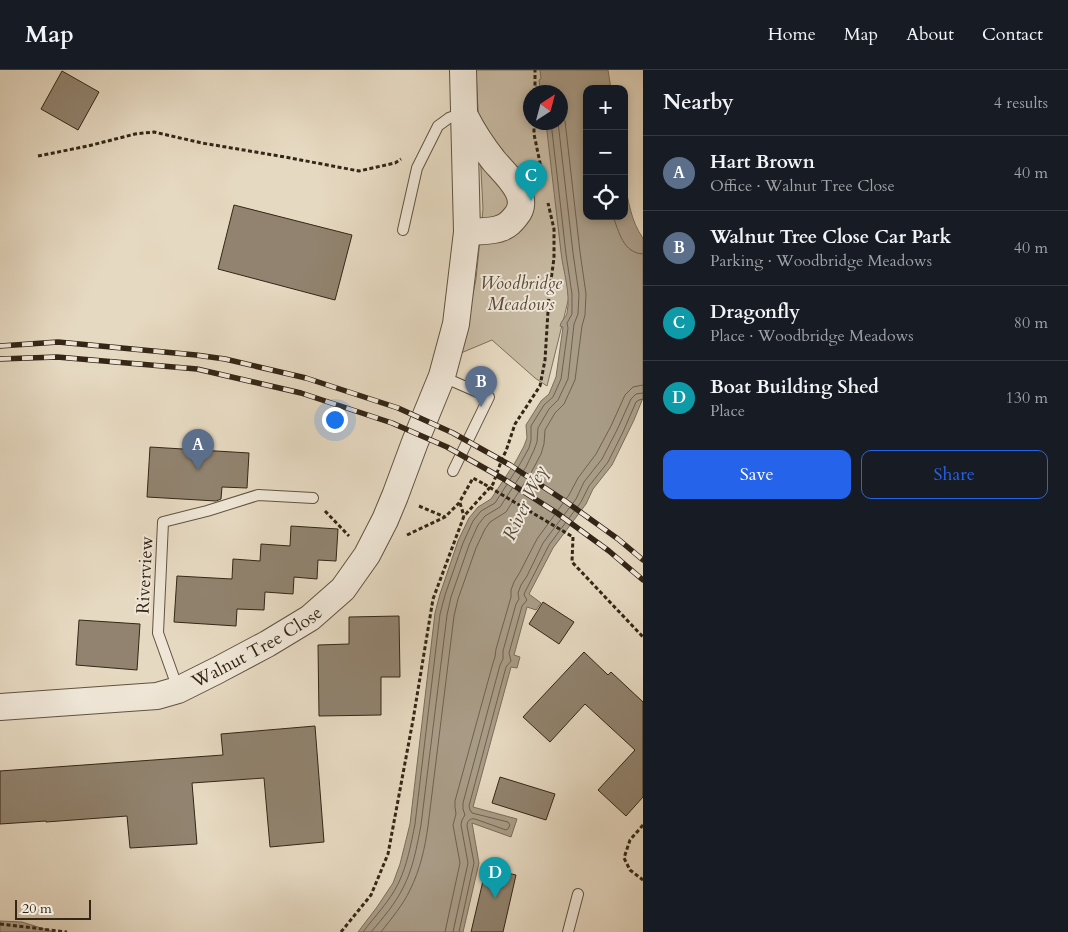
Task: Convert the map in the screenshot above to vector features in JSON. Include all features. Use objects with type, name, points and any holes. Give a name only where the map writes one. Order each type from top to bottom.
[{"type":"street","points":[[442,376],[456,324],[467,232],[463,70]]},
{"type":"street","points":[[464,113],[472,130],[494,161],[514,184],[522,204],[521,210],[517,215],[509,224],[500,229],[467,232]]},
{"type":"street","name":"Walnut Tree Close","points":[[0,707],[157,696],[178,690],[267,644],[310,618],[343,589],[367,555],[389,512],[442,376]]},
{"type":"lane","points":[[403,230],[417,168],[438,126],[449,118],[464,113]]},
{"type":"lane","points":[[442,376],[489,397],[453,471]]},
{"type":"lane","name":"Riverview","points":[[178,690],[158,633],[163,522],[258,495],[313,498]]},
{"type":"lane","points":[[568,932],[578,894]]},
{"type":"path","points":[[535,70],[535,85]]},
{"type":"path","points":[[534,130],[546,191]]},
{"type":"path","points":[[38,156],[135,134],[154,132],[202,143],[359,171],[395,163],[431,140]]},
{"type":"path","points":[[341,932],[371,895],[388,854],[433,599],[464,516],[493,484],[515,424],[540,386],[545,360],[549,295],[554,258],[554,229],[548,200]]},
{"type":"path","points":[[445,516],[460,502],[473,478],[573,537],[572,562],[643,637]]},
{"type":"path","points":[[313,498],[367,555]]},
{"type":"path","points":[[460,502],[464,516]]},
{"type":"path","points":[[643,825],[630,840],[624,858],[630,870],[643,880]]},
{"type":"path","points":[[0,924],[67,932]]},
{"type":"green space","name":"Woodbridge Meadows","points":[[476,70],[545,70],[546,85],[523,85],[523,130],[552,130],[569,297],[547,386],[535,378],[492,340],[461,353],[476,279],[483,209]]},
{"type":"water","name":"River Wey","points":[[540,70],[608,70],[610,85],[583,85],[583,220],[628,220],[628,198],[633,218],[643,238],[643,398],[612,465],[593,489],[586,504],[553,548],[529,594],[541,603],[536,610],[527,607],[514,655],[520,657],[517,668],[511,667],[473,807],[517,819],[511,837],[472,823],[479,863],[463,932],[358,932],[393,883],[400,864],[410,824],[435,613],[458,541],[469,518],[478,507],[491,499],[516,461],[527,438],[526,425],[541,401],[549,394],[556,377],[563,327],[560,326],[567,313],[568,298],[547,130],[568,130],[568,85],[540,85],[539,80],[541,79]]},
{"type":"water","points":[[0,921],[22,922],[54,932],[0,932]]},
{"type":"building","points":[[62,71],[99,92],[78,130],[41,109]]},
{"type":"building","points":[[234,205],[352,235],[335,300],[218,269]]},
{"type":"building","points":[[150,447],[249,453],[247,488],[222,487],[221,499],[216,501],[147,497]]},
{"type":"building","points":[[291,526],[338,529],[336,561],[318,560],[317,579],[294,577],[293,594],[265,592],[264,610],[237,609],[236,626],[174,622],[177,576],[232,579],[233,559],[260,561],[261,544],[290,546]]},
{"type":"building","points":[[543,602],[574,622],[559,644],[529,624]]},
{"type":"building","points":[[399,616],[400,677],[381,677],[381,715],[319,716],[318,645],[349,644],[349,617]]},
{"type":"building","points":[[79,620],[140,624],[137,670],[76,665]]},
{"type":"building","points":[[584,652],[608,675],[611,672],[643,702],[643,797],[626,816],[598,790],[635,750],[585,704],[550,742],[523,717]]},
{"type":"building","points":[[315,726],[324,842],[270,847],[264,778],[192,783],[197,844],[130,848],[127,816],[0,824],[0,771],[223,755],[221,734]]},
{"type":"building","points":[[500,777],[555,794],[546,820],[492,803]]},
{"type":"building","points":[[486,868],[516,875],[503,932],[471,932]]},
{"type":"railway","points":[[0,346],[58,342],[225,359],[306,378],[398,408],[453,433],[510,465],[565,501],[618,539],[643,560]]},
{"type":"railway","points":[[0,359],[57,357],[197,369],[301,393],[392,423],[447,447],[502,478],[557,513],[609,551],[643,580]]},
{"type":"place","name":"Dragonfly","points":[[531,201]]},
{"type":"place","name":"Walnut Tree Close Car Park","points":[[481,407]]},
{"type":"place","name":"Hart Brown","points":[[198,470]]},
{"type":"place","name":"Boat Building Shed","points":[[495,898]]}]
